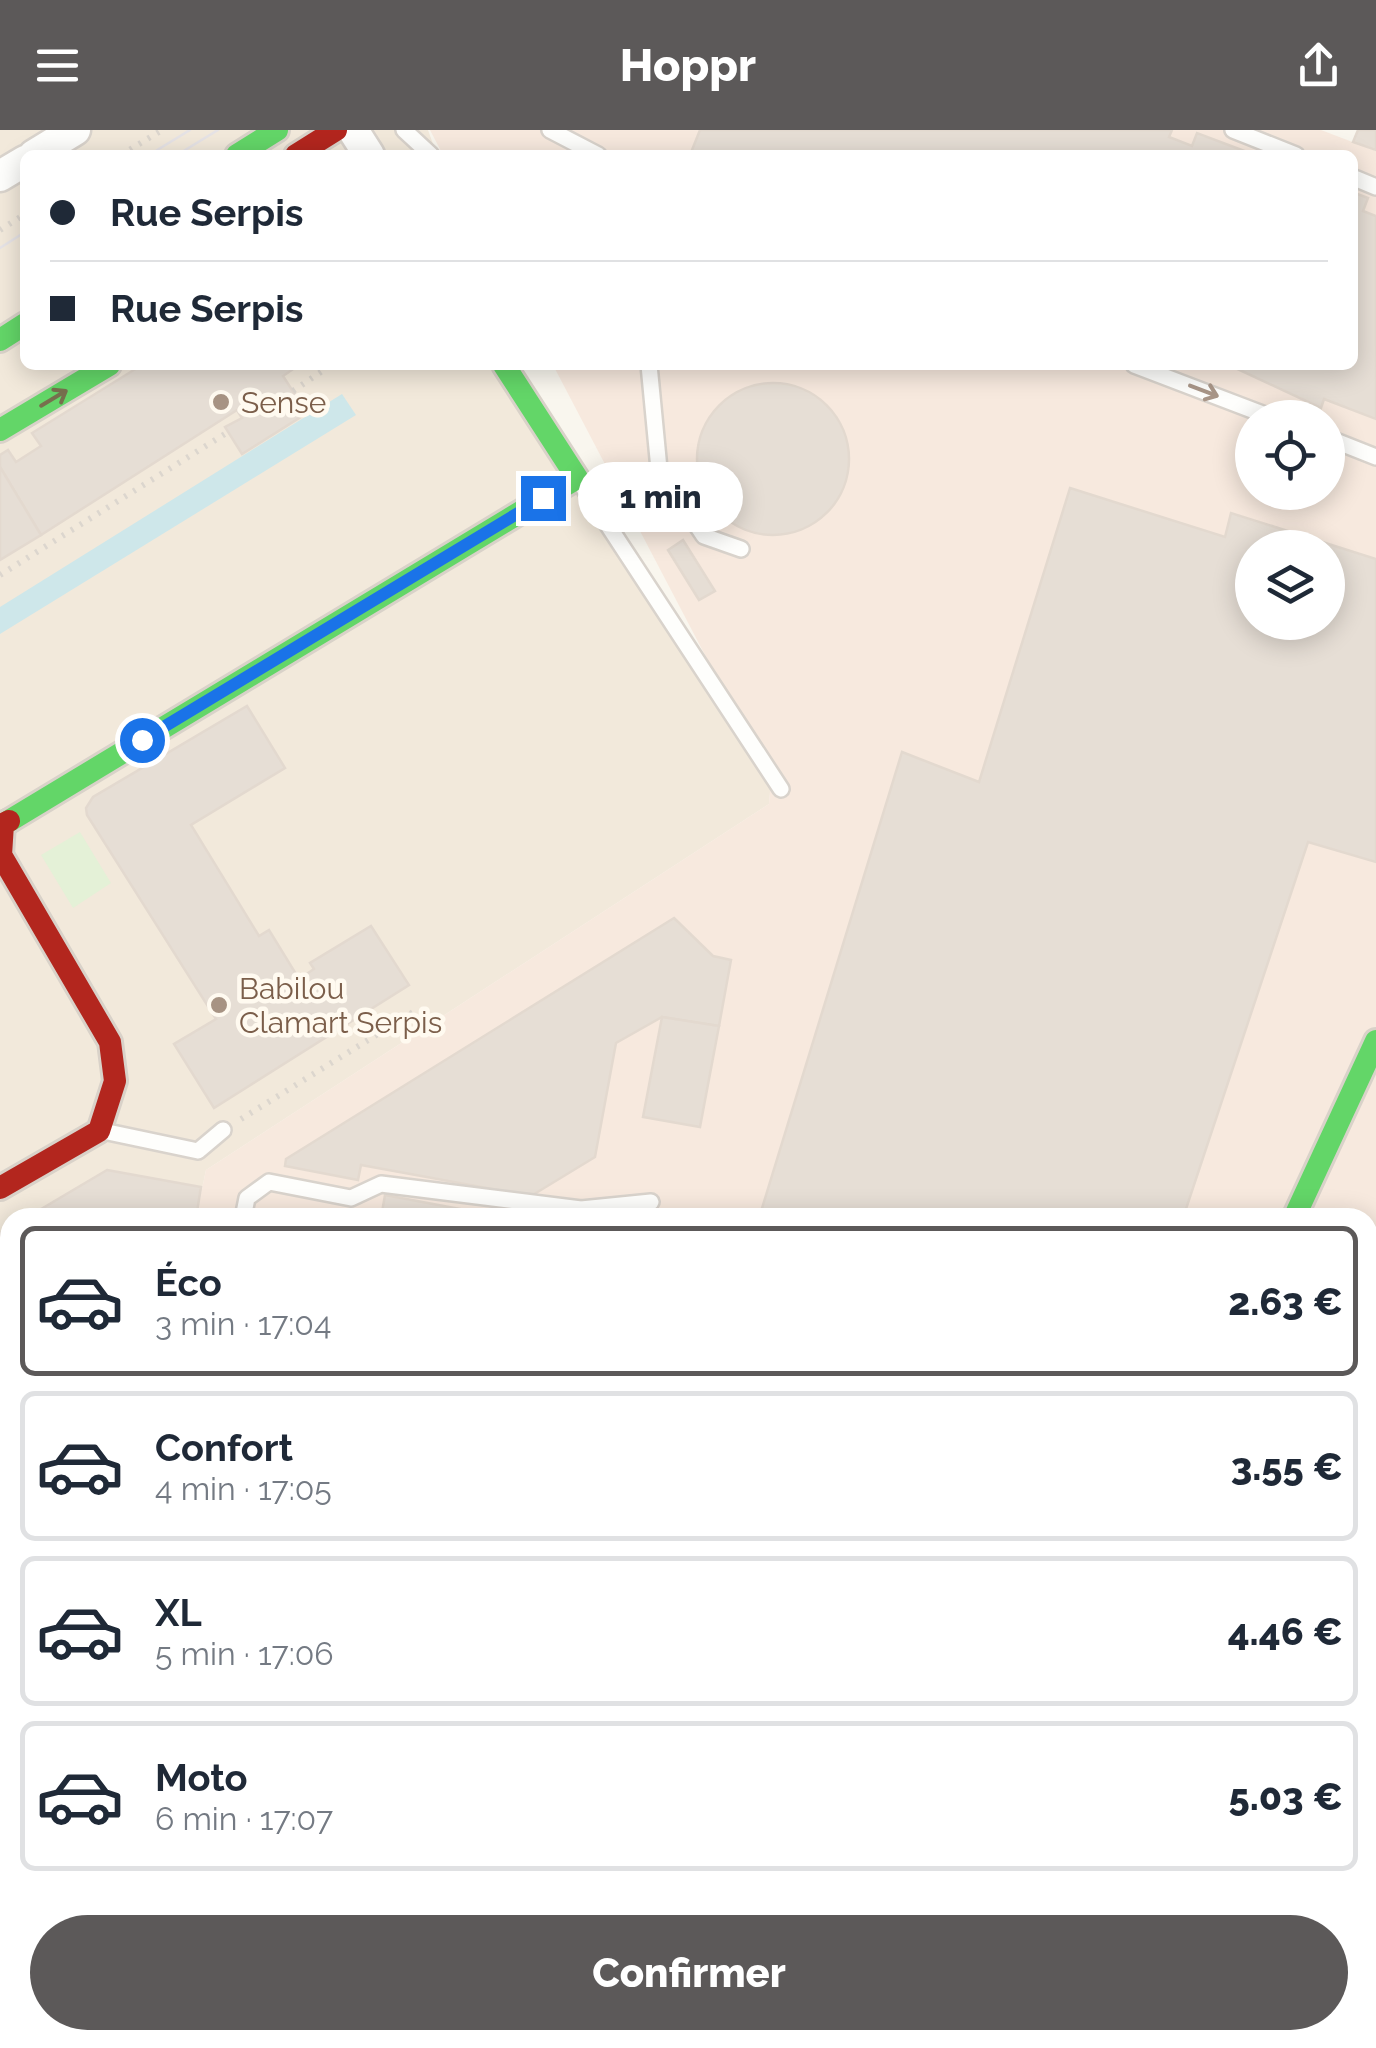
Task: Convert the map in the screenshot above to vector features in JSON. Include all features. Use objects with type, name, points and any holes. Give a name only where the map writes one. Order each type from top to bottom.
[{"type":"street","points":[[42,150],[76,130]]},
{"type":"street","points":[[245,150],[277,130]]},
{"type":"street","points":[[304,150],[336,130]]},
{"type":"street","points":[[0,430],[100,370]]},
{"type":"street","points":[[0,1188],[99,1130],[115,1081],[110,1042],[0,855],[3,824],[576,478],[507,370]]},
{"type":"street","points":[[1299,1208],[1376,1041]]},
{"type":"lane","points":[[404,130],[426,150]]},
{"type":"lane","points":[[550,130],[588,150]]},
{"type":"lane","points":[[1233,130],[1283,150]]},
{"type":"lane","points":[[650,370],[660,469],[704,536],[741,549]]},
{"type":"lane","points":[[1147,370],[1235,404]]},
{"type":"lane","points":[[1345,445],[1376,457]]},
{"type":"lane","points":[[576,478],[781,789]]},
{"type":"lane","points":[[99,1130],[198,1151],[223,1130]]},
{"type":"lane","points":[[245,1208],[247,1198],[269,1182],[351,1198],[381,1184],[573,1208]]},
{"type":"lane","points":[[591,1208],[651,1202]]},
{"type":"path","points":[[130,150],[162,130]]},
{"type":"path","points":[[293,391],[324,370]]},
{"type":"path","points":[[0,575],[228,432]]},
{"type":"path","points":[[223,1130],[418,1010]]},
{"type":"shaded area","points":[[0,130],[428,130],[435,150],[20,150],[20,370],[517,370],[771,781],[769,804],[206,1170],[198,1208],[0,1208]]},
{"type":"shaded area","points":[[430,130],[1321,130],[1376,151],[1376,1208],[198,1208],[206,1170],[769,804],[771,781],[556,370],[1358,370],[1358,150],[440,150]]},
{"type":"green space","points":[[80,832],[111,883],[73,908],[41,855]]},
{"type":"water","points":[[342,394],[356,415],[0,634],[0,607]]},
{"type":"building","points":[[700,130],[1172,130],[1169,137],[1192,146],[1197,133],[1242,150],[692,150]]},
{"type":"building","points":[[1358,130],[1376,130],[1376,150],[1353,142]]},
{"type":"building","points":[[1358,194],[1368,198],[1363,211],[1376,216],[1376,419],[1345,407],[1345,400],[1304,400],[1240,370],[1358,370]]},
{"type":"building","points":[[134,370],[292,370],[283,376],[307,413],[242,454],[225,427],[242,418],[237,410],[41,535],[0,467],[0,455],[8,450],[16,462],[41,446],[32,433]]},
{"type":"building","points":[[773,383],[802,389],[826,406],[843,430],[849,459],[843,488],[826,512],[802,529],[773,535],[744,529],[720,512],[703,488],[697,459],[703,430],[720,406],[744,389]]},
{"type":"building","points":[[0,467],[41,535],[0,560]]},
{"type":"building","points":[[1070,488],[1225,537],[1231,513],[1285,530],[1235,530],[1235,640],[1345,640],[1345,549],[1376,559],[1376,862],[1308,842],[1186,1208],[762,1208],[902,752],[979,782]]},
{"type":"building","points":[[683,540],[715,591],[699,600],[668,550]]},
{"type":"building","points":[[247,706],[285,768],[191,825],[259,936],[269,930],[299,979],[314,969],[310,963],[371,926],[409,985],[214,1108],[174,1044],[216,1019],[86,808],[93,797]]},
{"type":"building","points":[[674,918],[713,956],[731,960],[719,1026],[662,1017],[616,1043],[595,1157],[531,1196],[361,1165],[358,1180],[285,1166],[286,1159]]},
{"type":"building","points":[[662,1017],[719,1026],[700,1127],[643,1117]]},
{"type":"building","points":[[107,1170],[201,1187],[198,1208],[43,1208]]},
{"type":"building","points":[[385,1195],[455,1208],[383,1208]]},
{"type":"tram line","points":[[157,150],[190,130]]},
{"type":"tram line","points":[[185,150],[218,130]]},
{"type":"tram line","points":[[0,248],[20,235]]},
{"type":"traffic: fast","points":[[245,150],[277,130]]},
{"type":"traffic: fast","points":[[0,340],[20,327]]},
{"type":"traffic: fast","points":[[0,430],[101,370]]},
{"type":"traffic: fast","points":[[9,821],[577,478],[507,370]]},
{"type":"traffic: fast","points":[[1299,1208],[1376,1041]]},
{"type":"traffic: jam","points":[[304,150],[336,130]]},
{"type":"traffic: jam","points":[[0,1188],[99,1131],[115,1081],[110,1042],[1,855],[3,824],[9,821]]},
{"type":"place","name":"Sense","points":[[221,402]]},
{"type":"place","name":"Babilou Clamart Serpis","points":[[219,1005]]},
{"type":"route","points":[[142,740],[543,498]]}]
